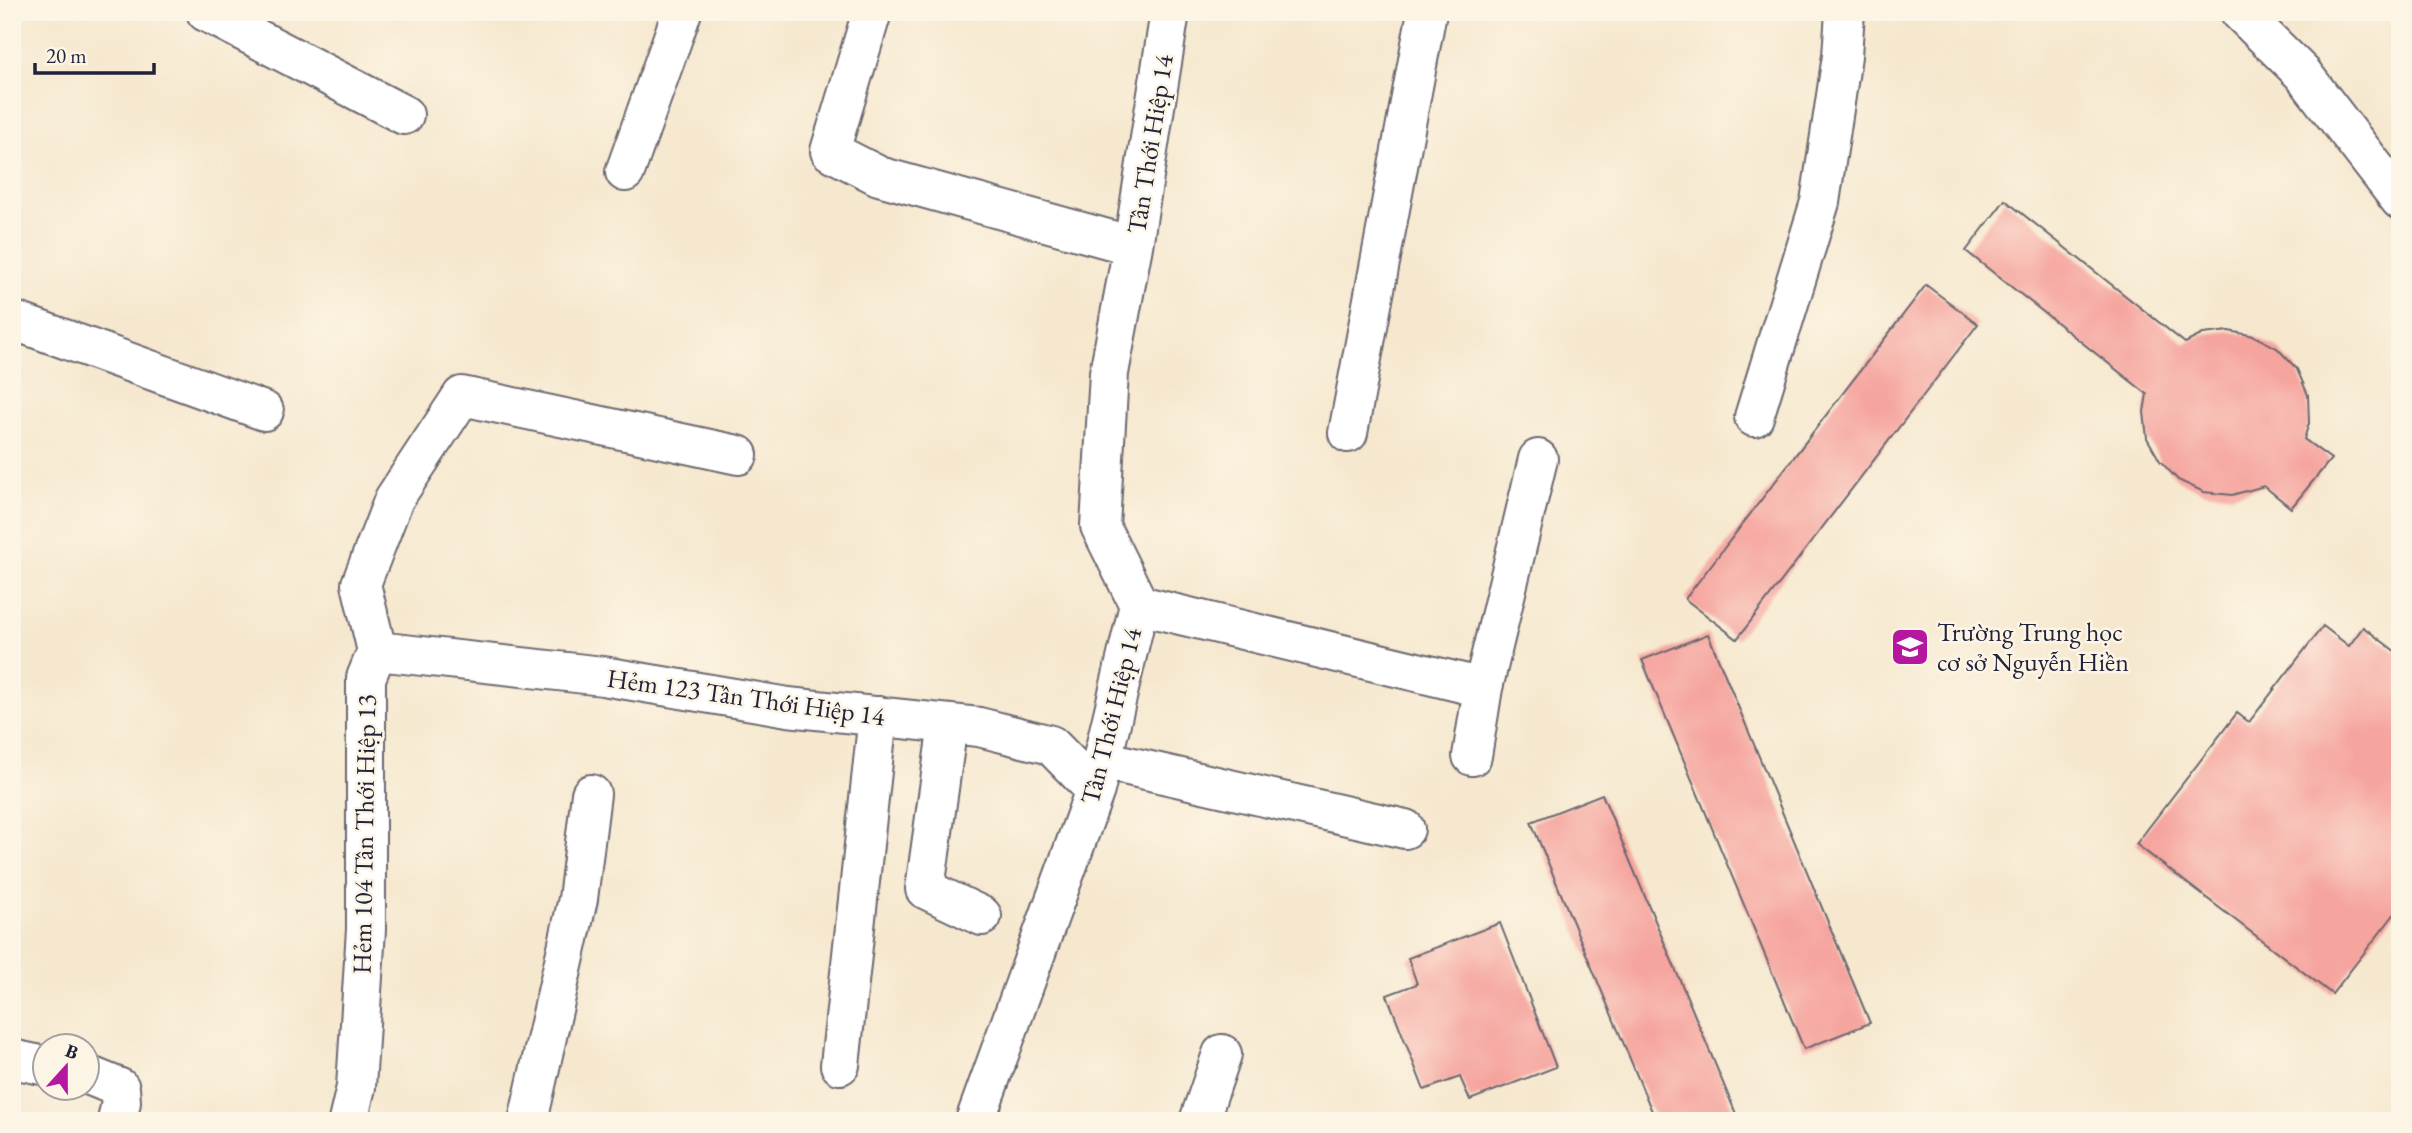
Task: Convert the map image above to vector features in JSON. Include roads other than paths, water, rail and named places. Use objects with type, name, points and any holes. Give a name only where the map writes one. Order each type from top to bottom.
[{"type":"street","points":[[206,12],[404,115]]},
{"type":"street","points":[[625,172],[682,12]]},
{"type":"street","points":[[872,12],[830,151],[879,176],[1133,246]]},
{"type":"street","name":"Tân Thới Hiệp 14","points":[[975,1121],[1098,775],[1139,605],[1100,526],[1109,373],[1133,246],[1170,12]]},
{"type":"street","points":[[1348,433],[1427,12]]},
{"type":"street","points":[[1754,417],[1820,202],[1842,56],[1845,12]]},
{"type":"street","points":[[2240,12],[2303,74],[2398,191]]},
{"type":"street","points":[[12,320],[264,411]]},
{"type":"street","points":[[377,651],[361,584],[394,499],[461,396],[738,456]]},
{"type":"street","points":[[1472,756],[1483,688],[1538,459]]},
{"type":"street","points":[[1139,605],[1483,688]]},
{"type":"street","name":"Hẻm 123 Tân Thới Hiệp 14","points":[[377,651],[603,676],[788,707],[979,727],[1051,745],[1098,775]]},
{"type":"street","name":"Hẻm 104 Tân Thới Hiệp 13","points":[[348,1121],[356,1087],[366,929],[366,678],[377,651]]},
{"type":"street","points":[[840,1065],[878,716]]},
{"type":"street","points":[[948,724],[925,889],[982,916]]},
{"type":"street","points":[[1098,775],[1405,829]]},
{"type":"street","points":[[528,1121],[578,899],[591,794]]},
{"type":"street","points":[[1199,1121],[1222,1054]]},
{"type":"street","points":[[12,1059],[32,1063]]},
{"type":"street","points":[[102,1081],[120,1088],[121,1102],[117,1121]]},
{"type":"place","name":"Trường Trung học cơ sở Nguyễn Hiền","points":[[1910,647]]}]
